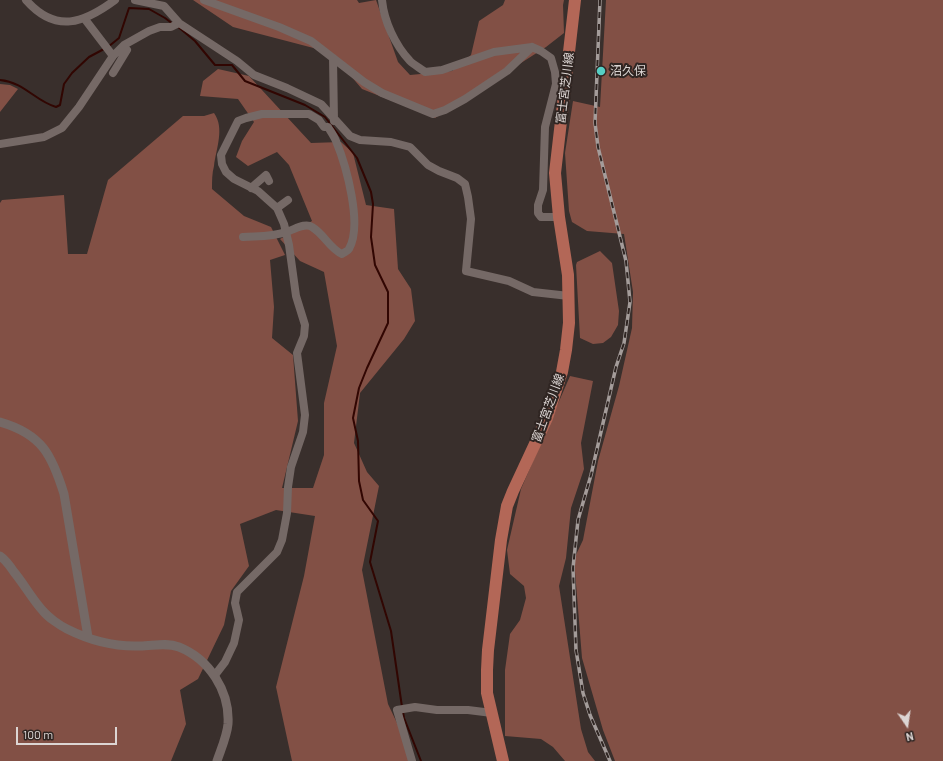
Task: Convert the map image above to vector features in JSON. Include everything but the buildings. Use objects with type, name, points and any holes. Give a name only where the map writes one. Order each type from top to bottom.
[{"type":"main road","name":"富士宮芝川線","points":[[503,761],[487,693],[487,670],[500,540],[509,501],[547,418],[557,390],[566,350],[569,323],[568,275],[559,217],[555,173],[575,0]]},
{"type":"street","points":[[26,0],[41,14],[56,21],[69,23],[84,18],[104,8],[115,0]]},
{"type":"street","points":[[135,0],[164,6],[176,25],[237,61],[254,75],[321,104],[350,136],[360,140],[391,142],[410,147],[428,164],[465,184],[471,219],[466,271],[509,281],[533,292],[569,296]]},
{"type":"street","points":[[204,0],[305,38],[364,82],[382,93],[433,114],[445,110],[465,99],[506,71],[532,48]]},
{"type":"street","points":[[382,0],[388,25],[399,46],[410,62],[425,72],[442,70],[494,52],[532,48],[541,50],[551,58],[555,72],[556,84],[545,127],[543,190],[538,205],[538,213],[541,217],[559,217]]},
{"type":"street","points":[[84,18],[111,54]]},
{"type":"street","points":[[0,144],[44,137],[62,128],[79,107],[111,54],[127,48],[149,31],[160,27],[176,25]]},
{"type":"street","points":[[113,73],[127,48]]},
{"type":"street","points":[[328,127],[334,120],[333,58]]},
{"type":"street","points":[[215,675],[234,643],[239,620],[235,603],[237,592],[277,552],[282,540],[287,513],[288,487],[292,467],[303,432],[305,415],[297,353],[304,336],[305,325],[296,296],[286,232],[277,208],[258,191],[234,179],[226,172],[222,164],[221,155],[238,121],[262,114],[309,114],[318,120],[324,127],[328,127],[338,147],[351,192],[354,219],[353,240],[349,250],[342,254],[337,252],[312,226],[306,225],[286,232],[273,236],[243,237]]},
{"type":"street","points":[[251,188],[266,175],[269,181]]},
{"type":"street","points":[[277,208],[288,200]]},
{"type":"street","points":[[0,422],[16,426],[36,439],[45,449],[57,472],[64,494],[88,637]]},
{"type":"street","points":[[0,556],[19,578],[43,612],[66,628],[109,645],[139,646],[162,644],[178,647],[199,659],[215,675],[222,688],[228,709],[228,725],[223,746],[217,761]]},
{"type":"street","points":[[412,761],[397,710],[416,707],[437,710],[468,710],[492,713]]},
{"type":"shaded area","points":[[193,0],[357,0],[359,3],[376,0],[398,62],[410,75],[452,71],[471,55],[479,21],[503,5],[505,0],[564,0],[564,33],[546,47],[435,118],[362,89],[338,61],[325,51],[233,27]]},
{"type":"shaded area","points":[[606,0],[943,0],[943,761],[615,761],[603,730],[582,658],[574,559],[583,540],[598,461],[619,386],[632,328],[633,292],[624,234],[587,231],[572,222],[569,211],[565,153],[573,101],[600,107]]},
{"type":"shaded area","points":[[218,69],[249,76],[311,143],[341,142],[353,153],[366,205],[394,209],[398,269],[411,289],[415,321],[404,339],[360,393],[354,443],[367,472],[379,486],[362,570],[388,704],[415,761],[292,761],[276,687],[304,576],[315,516],[276,510],[240,524],[249,566],[231,591],[224,625],[198,679],[180,690],[186,724],[171,761],[0,761],[0,203],[2,200],[64,195],[68,254],[87,254],[108,180],[183,116],[204,116],[214,113],[219,125],[219,132],[213,171],[212,189],[244,216],[271,227],[285,255],[270,260],[274,307],[272,338],[293,355],[298,421],[282,488],[313,488],[324,455],[324,403],[337,346],[324,272],[300,261],[280,239],[312,221],[289,165],[277,152],[248,166],[236,157],[242,141],[254,122],[238,99],[200,96],[203,81]]},
{"type":"shaded area","points":[[0,84],[10,85],[18,89],[0,112]]},
{"type":"shaded area","points":[[600,251],[612,263],[619,311],[618,325],[611,337],[603,343],[593,344],[580,338],[576,265],[577,262]]},
{"type":"shaded area","points":[[570,376],[593,381],[581,443],[584,469],[571,508],[566,558],[559,586],[581,729],[588,752],[595,761],[565,761],[553,747],[541,739],[505,736],[505,670],[510,634],[520,620],[526,598],[524,586],[510,574],[507,550],[521,489]]},
{"type":"waterway","points":[[108,47],[119,38],[129,8],[149,9],[173,24]]},
{"type":"waterway","points":[[177,26],[195,41],[215,65],[232,65],[245,81],[305,105],[325,117],[357,158],[371,192],[373,204],[371,237],[375,265],[388,292],[388,323],[359,388],[353,418],[358,441],[359,481],[363,500],[378,521],[370,562],[391,631],[402,707]]},
{"type":"waterway","points":[[0,80],[16,84],[42,101],[56,107],[60,105],[64,84],[72,73],[89,57],[104,49]]},
{"type":"waterway","points":[[403,712],[421,761]]},
{"type":"railway","points":[[600,0],[595,123],[598,147],[626,261],[630,302],[624,343],[616,367],[591,475],[578,520],[573,568],[576,650],[583,693],[590,715],[610,761]]},
{"type":"place","name":"沼久保","points":[[601,71]]}]
